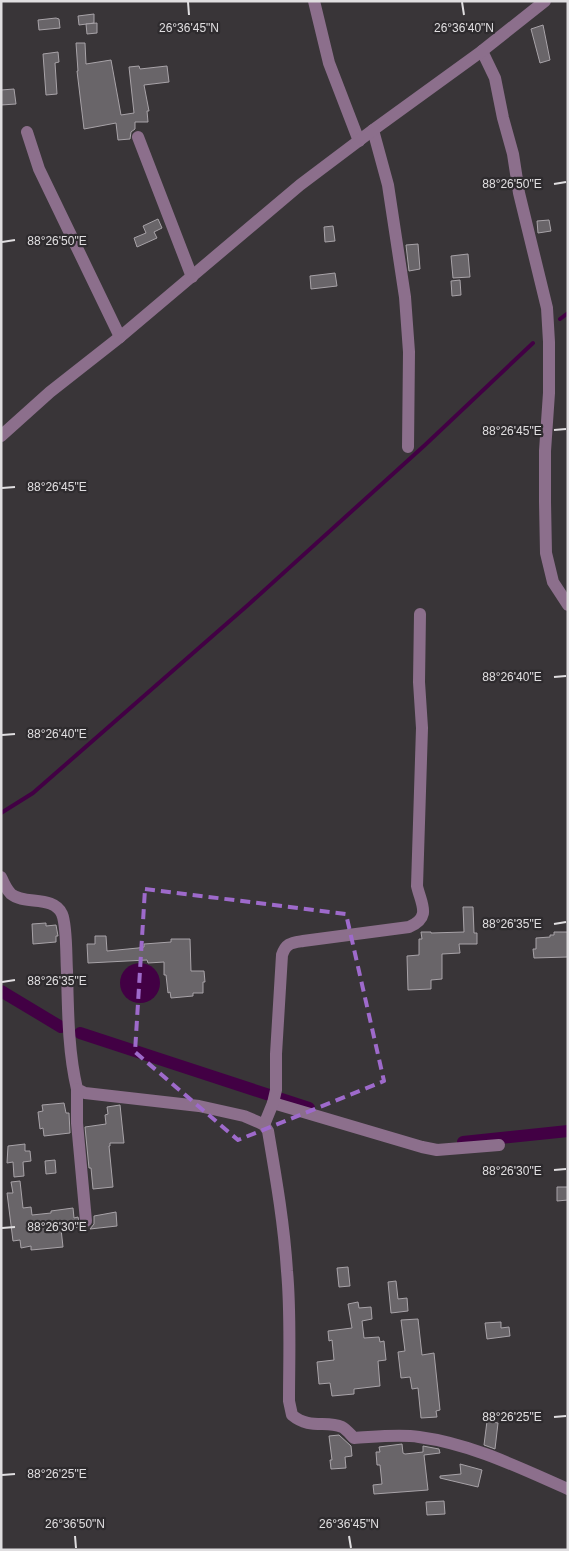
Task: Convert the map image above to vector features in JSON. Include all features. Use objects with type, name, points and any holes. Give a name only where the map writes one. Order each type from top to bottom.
[{"type":"street","points":[[314,1],[329,63],[359,141]]},
{"type":"street","points":[[1,436],[50,392],[120,337],[300,185],[482,51],[545,1]]},
{"type":"street","points":[[482,51],[496,78],[519,193],[547,308],[549,393],[545,459],[546,553],[553,582],[568,605]]},
{"type":"street","points":[[373,130],[388,185],[406,297],[409,352],[408,447]]},
{"type":"street","points":[[27,132],[39,169],[120,337]]},
{"type":"street","points":[[138,137],[192,277]]},
{"type":"street","points":[[264,1125],[274,1098],[282,955],[285,948],[292,943],[302,941],[409,927],[416,924],[422,917],[424,908],[417,886],[422,728],[419,682],[420,614]]},
{"type":"street","points":[[1,877],[5,888],[12,896],[51,904],[59,908],[63,916],[68,1014],[77,1089],[77,1123],[86,1221]]},
{"type":"street","points":[[77,1089],[85,1093],[199,1106],[244,1116],[264,1125],[268,1131],[288,1272],[289,1401],[292,1415],[298,1420],[311,1424],[340,1426],[354,1438],[417,1437],[445,1442],[472,1449],[568,1489]]},
{"type":"street","points":[[274,1098],[422,1147],[437,1150],[499,1145]]},
{"type":"highlighted area","points":[[145,889],[346,914],[384,1081],[238,1140],[135,1052]]},
{"type":"shaded area","points":[[140,963],[154,969],[160,983],[154,997],[140,1003],[126,997],[120,983],[126,969]]},
{"type":"building","points":[[94,14],[94,23],[79,25],[78,16]]},
{"type":"building","points":[[59,19],[60,28],[39,30],[38,20]]},
{"type":"building","points":[[97,23],[97,33],[87,34],[86,24]]},
{"type":"building","points":[[543,25],[550,60],[540,63],[531,29]]},
{"type":"building","points":[[76,43],[85,43],[86,64],[111,60],[121,115],[134,113],[129,67],[139,66],[140,69],[167,66],[169,82],[144,85],[149,111],[147,111],[148,122],[135,122],[135,129],[131,132],[130,139],[118,140],[116,123],[84,129],[77,71]]},
{"type":"building","points":[[58,52],[59,62],[55,63],[57,94],[46,95],[43,54]]},
{"type":"building","points":[[14,89],[16,104],[1,105],[1,90]]},
{"type":"building","points":[[158,219],[162,228],[154,232],[157,238],[137,247],[134,238],[146,233],[143,226]]},
{"type":"building","points":[[549,220],[551,231],[538,233],[537,221]]},
{"type":"building","points":[[333,226],[335,241],[325,242],[324,227]]},
{"type":"building","points":[[418,244],[420,269],[409,271],[406,245]]},
{"type":"building","points":[[468,254],[470,277],[453,278],[451,256]]},
{"type":"building","points":[[335,273],[337,286],[311,289],[310,276]]},
{"type":"building","points":[[460,280],[461,295],[452,296],[451,281]]},
{"type":"building","points":[[463,907],[473,907],[474,933],[477,933],[477,944],[459,944],[460,953],[442,954],[442,979],[431,980],[431,989],[408,990],[407,956],[419,955],[419,939],[422,939],[421,932],[464,932]]},
{"type":"building","points":[[46,923],[46,926],[56,925],[58,936],[56,936],[56,942],[33,944],[32,924]]},
{"type":"building","points":[[554,932],[568,932],[568,957],[534,958],[533,949],[536,949],[536,938],[550,937],[550,935],[554,935]]},
{"type":"building","points":[[95,936],[106,936],[107,951],[144,947],[144,944],[171,942],[171,939],[190,939],[191,971],[204,971],[203,993],[193,993],[193,996],[171,998],[170,992],[168,993],[166,975],[164,975],[164,962],[148,963],[147,960],[88,963],[87,944],[95,944]]},
{"type":"building","points":[[64,1103],[66,1113],[69,1113],[70,1133],[44,1136],[43,1128],[40,1129],[38,1112],[43,1111],[42,1105]]},
{"type":"building","points":[[120,1105],[124,1143],[110,1143],[109,1146],[113,1187],[93,1189],[85,1127],[106,1124],[105,1115],[108,1114],[107,1107]]},
{"type":"building","points":[[25,1144],[25,1151],[30,1151],[31,1161],[23,1162],[24,1176],[14,1177],[13,1162],[7,1163],[8,1146]]},
{"type":"building","points":[[55,1160],[56,1173],[46,1174],[45,1161]]},
{"type":"building","points":[[20,1181],[23,1208],[31,1207],[32,1215],[73,1208],[74,1218],[78,1217],[80,1227],[61,1229],[63,1247],[31,1250],[31,1246],[21,1248],[20,1240],[13,1241],[7,1193],[13,1193],[11,1182]]},
{"type":"building","points":[[557,1187],[568,1187],[568,1200],[557,1201]]},
{"type":"building","points":[[116,1212],[117,1226],[90,1229],[94,1224],[94,1216]]},
{"type":"building","points":[[348,1267],[350,1286],[339,1287],[337,1268]]},
{"type":"building","points":[[396,1281],[398,1299],[407,1298],[408,1311],[391,1313],[388,1282]]},
{"type":"building","points":[[358,1302],[359,1308],[371,1307],[372,1319],[362,1321],[364,1338],[379,1337],[380,1342],[384,1341],[386,1360],[378,1361],[380,1386],[354,1389],[354,1394],[332,1396],[330,1383],[319,1384],[317,1362],[334,1360],[332,1340],[329,1341],[328,1331],[352,1328],[348,1304]]},
{"type":"building","points":[[418,1319],[422,1355],[434,1353],[440,1410],[436,1411],[437,1417],[421,1418],[418,1388],[412,1389],[410,1377],[401,1378],[398,1352],[405,1351],[401,1320]]},
{"type":"building","points":[[501,1322],[501,1328],[509,1327],[510,1336],[487,1339],[485,1323]]},
{"type":"building","points":[[487,1421],[498,1423],[495,1449],[484,1445]]},
{"type":"building","points":[[339,1435],[351,1446],[352,1456],[345,1457],[346,1468],[331,1469],[330,1460],[332,1460],[329,1436]]},
{"type":"building","points":[[402,1444],[403,1453],[405,1454],[423,1452],[423,1446],[439,1449],[440,1453],[424,1455],[428,1490],[374,1494],[373,1485],[382,1484],[380,1465],[377,1465],[376,1452],[380,1452],[379,1447]]},
{"type":"building","points":[[460,1464],[482,1470],[478,1487],[440,1478],[440,1476],[461,1474]]},
{"type":"building","points":[[444,1501],[445,1514],[427,1515],[426,1502]]},
{"type":"waterway","points":[[560,319],[568,313]]},
{"type":"waterway","points":[[1,813],[33,793],[248,605],[425,445],[533,343]]},
{"type":"waterway","points":[[1,991],[61,1027]]},
{"type":"waterway","points":[[80,1033],[309,1108]]},
{"type":"waterway","points":[[463,1142],[568,1131]]}]
